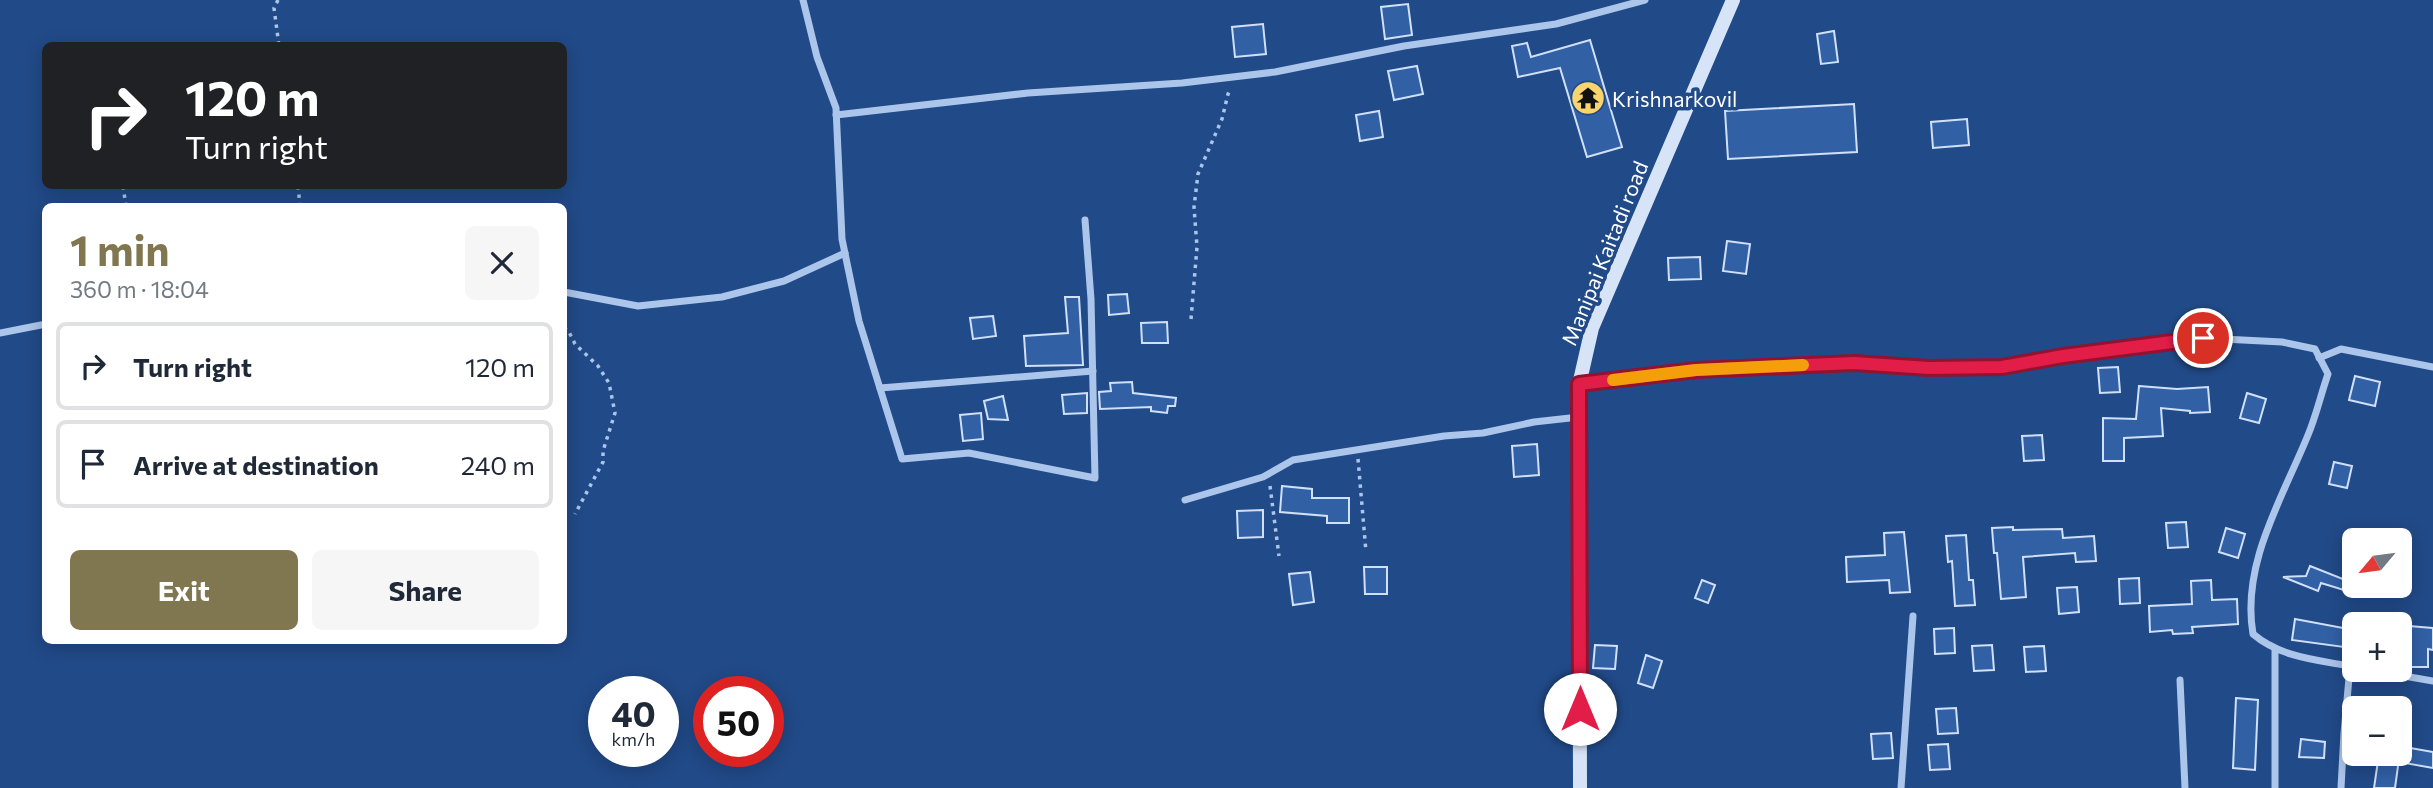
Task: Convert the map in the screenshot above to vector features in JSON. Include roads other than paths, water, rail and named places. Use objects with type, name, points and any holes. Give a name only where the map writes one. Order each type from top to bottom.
[{"type":"main road","name":"Manipai Kaitadi road","points":[[1580,788],[1579,384],[1592,328],[1733,0]]},
{"type":"street","points":[[803,0],[817,57],[836,108],[842,239],[859,321],[902,459],[969,453],[1095,478],[1091,299],[1085,220]]},
{"type":"street","points":[[836,116],[1028,93],[1182,83],[1275,72],[1404,46],[1556,24],[1645,0]]},
{"type":"street","points":[[567,293],[638,306],[722,297],[784,281],[845,253]]},
{"type":"street","points":[[0,333],[42,325]]},
{"type":"street","points":[[1579,384],[1696,370],[1854,363],[1929,368],[2002,367],[2074,354],[2203,338],[2282,342],[2315,349],[2328,374],[2309,433],[2257,558],[2249,611],[2253,634],[2264,644],[2290,655],[2342,665]]},
{"type":"street","points":[[2319,358],[2341,349],[2433,367]]},
{"type":"street","points":[[880,388],[1093,372]]},
{"type":"street","points":[[1185,500],[1269,474],[1293,460],[1578,417]]},
{"type":"street","points":[[1901,788],[1913,616]]},
{"type":"street","points":[[2275,788],[2276,649]]},
{"type":"street","points":[[2412,677],[2433,681]]},
{"type":"street","points":[[2180,680],[2185,788]]},
{"type":"street","points":[[2341,788],[2350,682]]},
{"type":"place","name":"Krishnarkovil","points":[[1588,98]]}]
